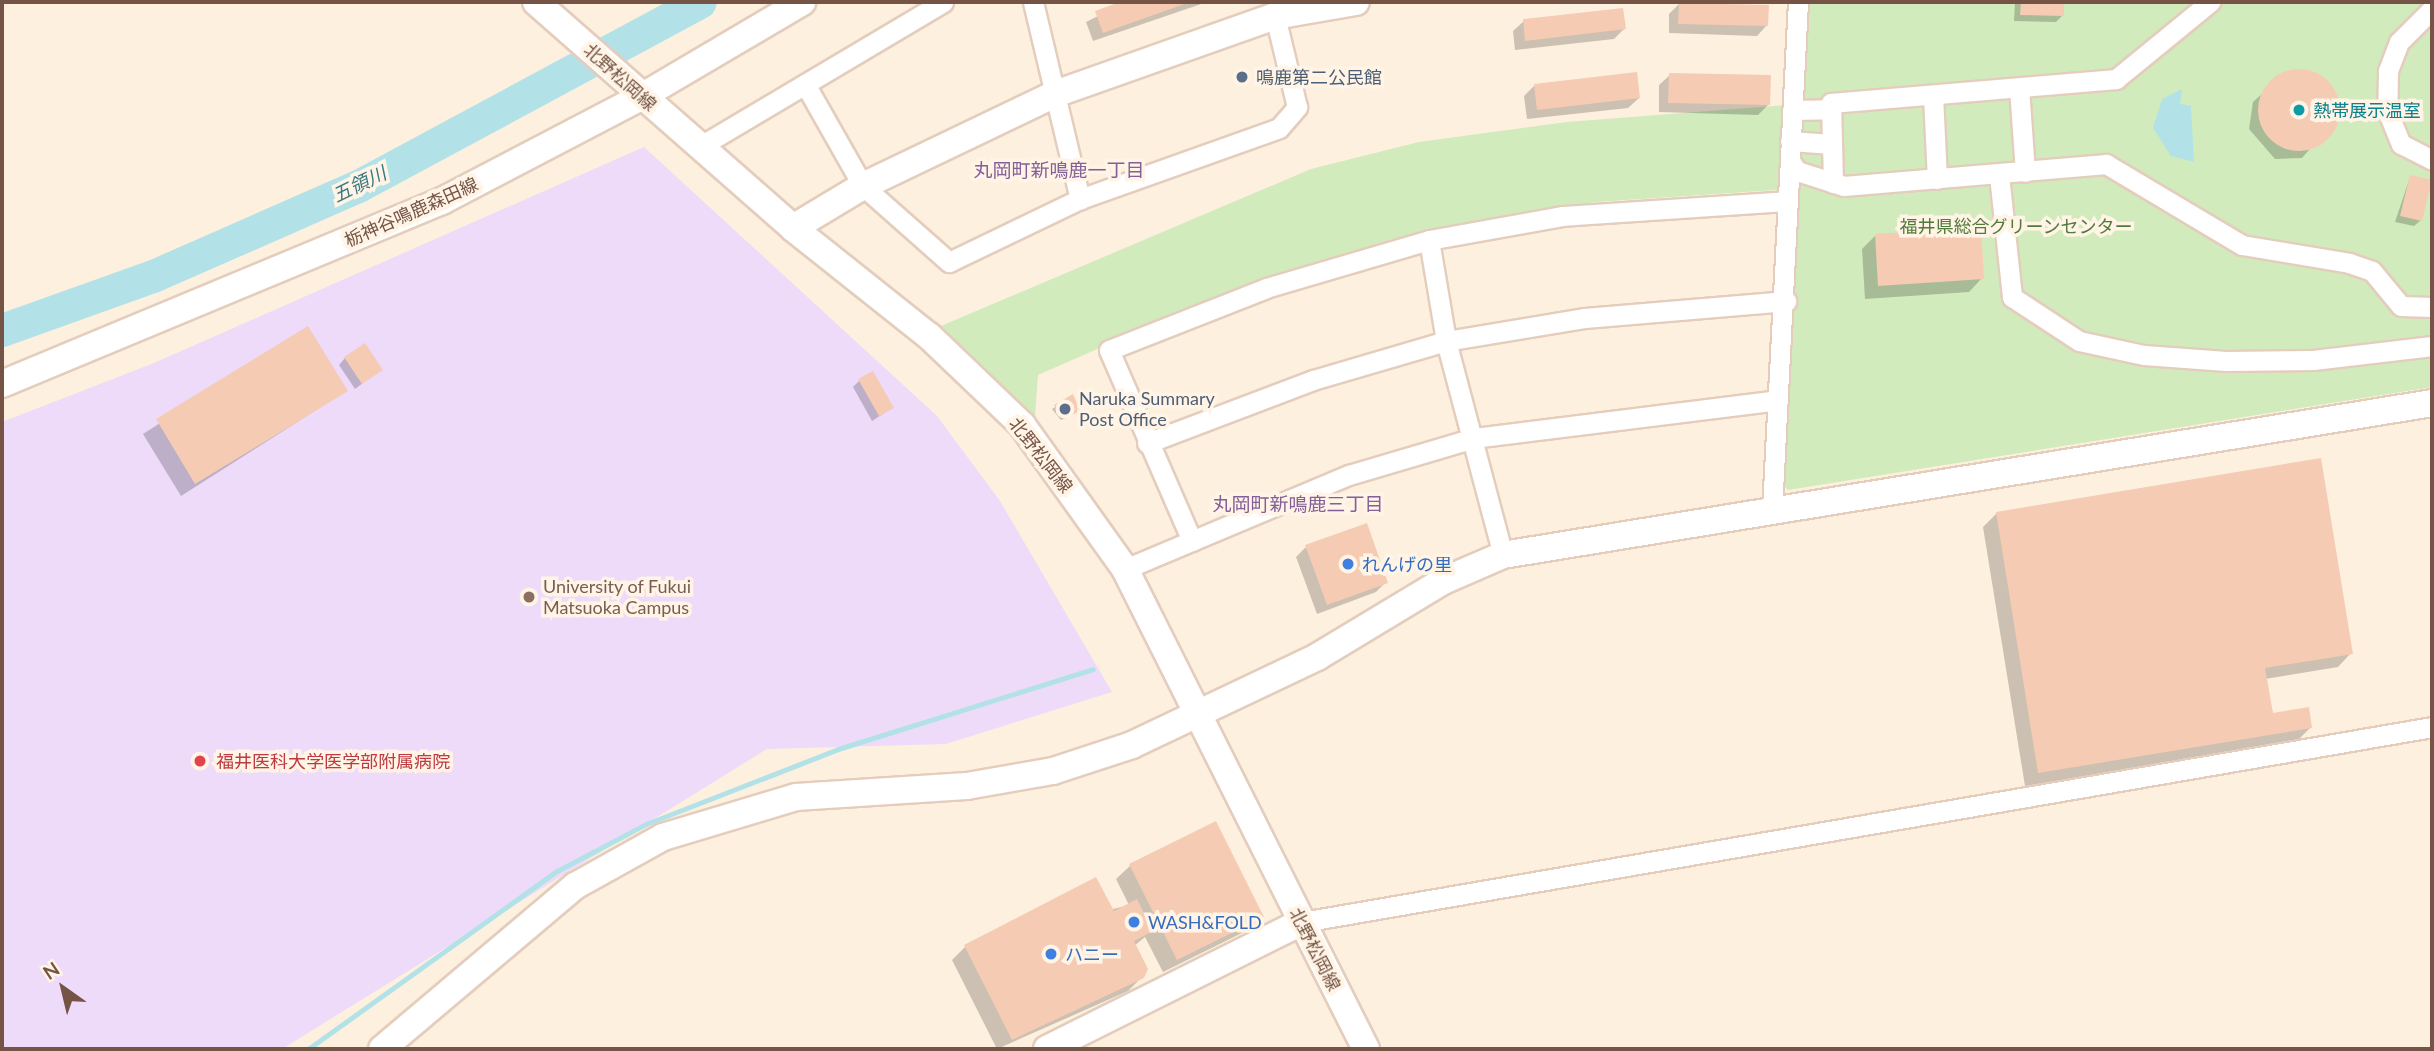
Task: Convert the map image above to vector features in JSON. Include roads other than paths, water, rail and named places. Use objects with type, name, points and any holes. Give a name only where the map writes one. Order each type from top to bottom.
[{"type":"street","name":"北野松岡線","points":[[536,2],[793,228],[929,336],[1022,425],[1125,569],[1366,1049]]},
{"type":"street","name":"栃神谷鳴鹿森田線","points":[[2,384],[442,201],[641,97],[802,2]]},
{"type":"street","points":[[699,147],[943,2]]},
{"type":"street","points":[[1033,2],[1080,199]]},
{"type":"street","points":[[793,228],[863,186],[1055,94],[1275,16],[1356,2]]},
{"type":"street","points":[[1772,511],[1786,301],[1791,110],[1798,2]]},
{"type":"street","points":[[1833,183],[1831,103],[2116,79],[2210,2]]},
{"type":"street","points":[[2432,9],[2399,42],[2388,71],[2387,110],[2401,144],[2432,160]]},
{"type":"street","points":[[805,84],[863,186],[949,262],[1080,199],[1279,128],[1297,107],[1275,16]]},
{"type":"street","points":[[2019,88],[2025,172]]},
{"type":"street","points":[[1933,95],[1937,179]]},
{"type":"street","points":[[1791,110],[1831,109]]},
{"type":"street","points":[[1790,151],[1832,144]]},
{"type":"street","points":[[1790,151],[1797,171],[1833,183],[1937,179],[2106,164],[2242,245],[2349,263],[2372,271],[2402,306],[2432,307]]},
{"type":"street","points":[[1999,174],[2012,297],[2079,341],[2144,355],[2226,361],[2313,360],[2432,346]]},
{"type":"street","points":[[1192,541],[1147,443],[1109,350],[1266,288],[1429,240],[1562,216],[1788,201]]},
{"type":"street","points":[[1429,240],[1446,341],[1503,555]]},
{"type":"street","points":[[1147,443],[1313,380],[1446,341],[1585,318],[1786,301]]},
{"type":"street","points":[[1125,569],[1349,475],[1474,438],[1778,400]]},
{"type":"street","points":[[382,1049],[575,886],[663,837],[796,796],[967,786],[1053,771],[1200,717],[1317,657],[1443,581],[1503,555],[2432,403]]},
{"type":"street","points":[[1047,1049],[1302,922],[2432,727]]},
{"type":"water","points":[[2182,89],[2180,104],[2191,106],[2194,162],[2171,156],[2153,128],[2162,99]]},
{"type":"waterway","name":"五領川","points":[[2,330],[153,276],[358,186],[700,2]]},
{"type":"waterway","points":[[308,1049],[557,871],[646,824],[838,749],[1093,669]]},
{"type":"place","name":"鳴鹿第二公民館","points":[[1242,77]]},
{"type":"place","name":"熱帯展示温室","points":[[2299,110]]},
{"type":"place","name":"Naruka Summary Post Office","points":[[1065,409]]},
{"type":"place","name":"れんげの里","points":[[1348,564]]},
{"type":"place","name":"University of Fukui Matsuoka Campus","points":[[529,597]]},
{"type":"place","name":"福井医科大学医学部附属病院","points":[[200,761]]},
{"type":"place","name":"WASH&FOLD","points":[[1134,922]]},
{"type":"place","name":"ハニー","points":[[1051,954]]},
{"type":"district","name":"丸岡町新鳴鹿一丁目","points":[[1059,170]]},
{"type":"district","name":"丸岡町新鳴鹿三丁目","points":[[1298,504]]},
{"type":"park label","name":"福井県総合グリーンセンター","points":[[2016,226]]}]
